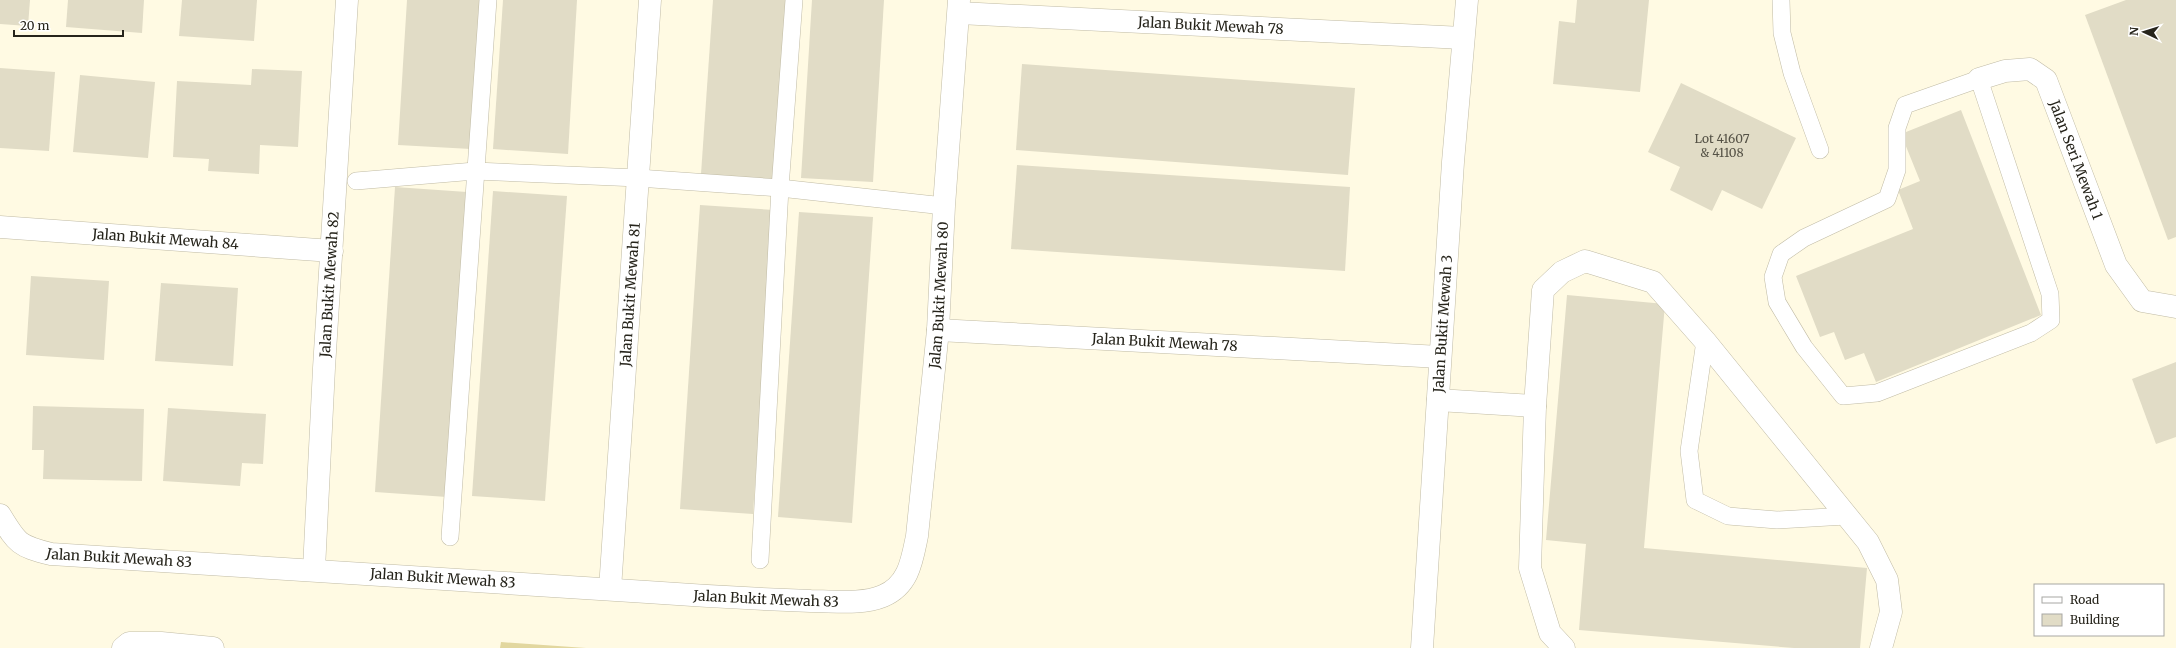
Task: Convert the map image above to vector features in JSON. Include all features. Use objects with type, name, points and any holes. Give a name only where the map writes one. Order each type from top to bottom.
[{"type":"street","name":"Jalan Bukit Mewah 82","points":[[314,569],[347,0]]},
{"type":"street","name":"Jalan Bukit Mewah 81","points":[[610,589],[650,0]]},
{"type":"street","name":"Jalan Bukit Mewah 3","points":[[1422,648],[1453,162],[1467,0]]},
{"type":"street","name":"Jalan Bukit Mewah 78","points":[[959,6],[1463,38]]},
{"type":"street","name":"Jalan Bukit Mewah 80","points":[[899,585],[907,576],[912,564],[917,536],[938,330],[944,206],[959,6]]},
{"type":"street","name":"Jalan Seri Mewah 1","points":[[1979,79],[2006,71],[2030,69],[2046,80],[2116,265],[2142,300],[2176,307]]},
{"type":"street","name":"Jalan Bukit Mewah 84","points":[[0,227],[332,251]]},
{"type":"street","points":[[1564,648],[1550,632],[1530,568],[1535,406],[1543,290],[1562,272],[1585,261],[1653,282],[1706,341],[1868,542],[1887,580],[1891,612],[1881,648]]},
{"type":"street","name":"Jalan Bukit Mewah 78","points":[[938,330],[1440,357]]},
{"type":"street","points":[[1438,400],[1535,406]]},
{"type":"street","name":"Jalan Bukit Mewah 83","points":[[0,515],[14,538],[27,548],[50,554],[314,569],[758,600],[860,602],[884,596],[899,585]]},
{"type":"street","points":[[126,645],[161,643],[213,648]]},
{"type":"lane","points":[[450,537],[488,0]]},
{"type":"lane","points":[[760,560],[780,188],[794,0]]},
{"type":"lane","points":[[1781,0],[1782,33],[1792,73],[1820,150]]},
{"type":"lane","points":[[1979,79],[2050,294],[2051,320],[2031,333],[1877,393],[1843,396],[1804,347],[1777,302],[1773,277],[1781,254],[1804,238],[1887,199],[1897,170],[1897,128],[1905,105],[1979,79]]},
{"type":"lane","points":[[356,180],[475,171],[638,178],[780,188],[944,206]]},
{"type":"lane","points":[[1706,341],[1689,451],[1695,500],[1728,516],[1777,520],[1846,516]]},
{"type":"shaded area","points":[[501,642],[586,648],[500,648]]},
{"type":"building","points":[[0,0],[30,0],[28,26],[0,24]]},
{"type":"building","points":[[68,0],[144,0],[142,33],[66,27]]},
{"type":"building","points":[[182,0],[257,0],[254,41],[179,36]]},
{"type":"building","points":[[407,0],[480,0],[471,149],[398,145]]},
{"type":"building","points":[[503,0],[577,0],[568,154],[493,149]]},
{"type":"building","points":[[713,0],[787,0],[774,179],[701,174]]},
{"type":"building","points":[[812,0],[884,0],[873,182],[801,178]]},
{"type":"building","points":[[1577,0],[1649,0],[1640,92],[1553,84],[1559,21],[1575,23]]},
{"type":"building","points":[[2126,0],[2176,0],[2176,237],[2168,240],[2085,15]]},
{"type":"building","points":[[1022,64],[1355,88],[1348,175],[1016,150]]},
{"type":"building","points":[[0,68],[55,72],[49,151],[0,148]]},
{"type":"building","points":[[252,69],[302,71],[298,147],[260,145],[259,174],[208,171],[209,159],[173,157],[177,81],[251,85]]},
{"type":"building","points":[[80,75],[155,82],[148,158],[73,152]]},
{"type":"building","points":[[1681,83],[1796,138],[1762,209],[1722,190],[1712,211],[1670,190],[1680,167],[1648,152]]},
{"type":"building","points":[[1961,110],[2041,315],[1876,382],[1864,353],[1845,360],[1834,332],[1820,337],[1796,276],[1913,229],[1898,190],[1920,181],[1901,134]]},
{"type":"building","points":[[1017,165],[1350,187],[1345,271],[1011,249]]},
{"type":"building","points":[[395,187],[467,192],[447,497],[375,492]]},
{"type":"building","points":[[493,191],[567,196],[545,501],[472,496]]},
{"type":"building","points":[[700,205],[774,210],[753,514],[680,509]]},
{"type":"building","points":[[799,212],[873,217],[852,523],[778,517]]},
{"type":"building","points":[[31,276],[109,281],[104,360],[26,355]]},
{"type":"building","points":[[161,283],[238,288],[233,366],[155,361]]},
{"type":"building","points":[[1567,295],[1665,304],[1644,548],[1867,568],[1860,648],[1794,648],[1579,630],[1586,544],[1546,540]]},
{"type":"building","points":[[2176,362],[2176,437],[2156,444],[2132,379]]},
{"type":"building","points":[[33,406],[144,409],[142,481],[43,479],[44,450],[32,450]]},
{"type":"building","points":[[168,408],[266,414],[263,464],[242,463],[240,486],[163,481]]}]
